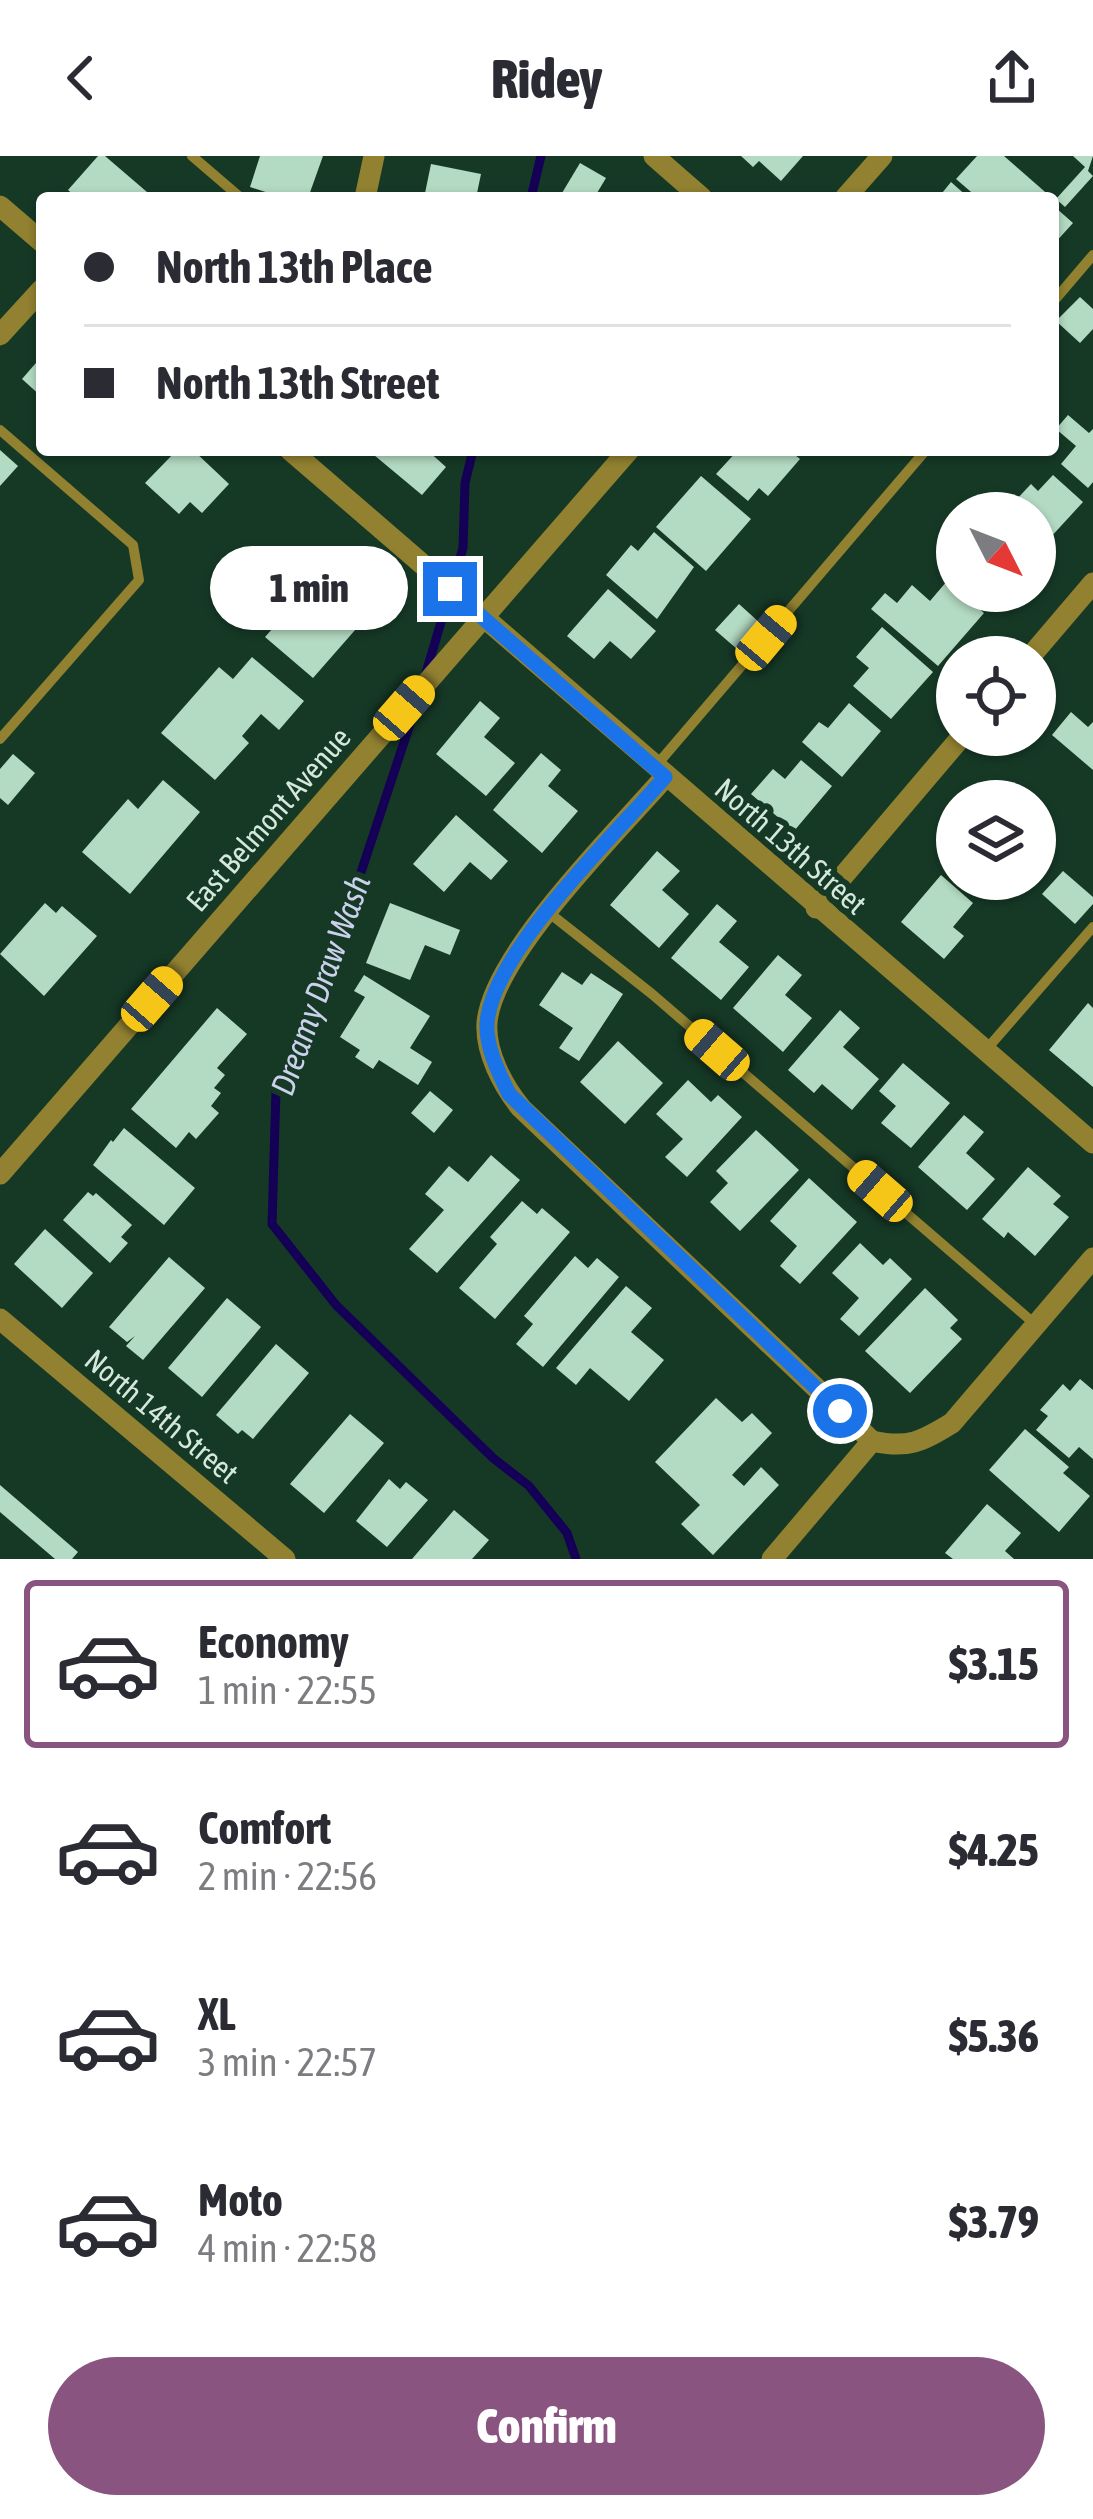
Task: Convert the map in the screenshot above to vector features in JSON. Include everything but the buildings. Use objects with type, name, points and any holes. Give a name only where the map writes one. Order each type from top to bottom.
[{"type":"street","points":[[366,192],[374,156]]},
{"type":"street","points":[[654,156],[695,192]]},
{"type":"street","points":[[850,192],[882,156]]},
{"type":"street","points":[[0,206],[36,237]]},
{"type":"street","points":[[0,335],[36,296]]},
{"type":"street","name":"North 13th Street","points":[[297,456],[1093,1142]]},
{"type":"street","name":"East Belmont Avenue","points":[[0,1174],[624,456]]},
{"type":"street","points":[[1048,636],[1093,583]]},
{"type":"street","points":[[816,908],[946,756]]},
{"type":"street","points":[[660,772],[508,963],[487,1022],[493,1058],[509,1094],[521,1108],[872,1441],[901,1447],[952,1423],[1093,1258]]},
{"type":"street","name":"North 14th Street","points":[[0,1319],[285,1559]]},
{"type":"street","points":[[772,1559],[872,1441]]},
{"type":"lane","points":[[192,156],[235,192]]},
{"type":"lane","points":[[1059,295],[1093,255]]},
{"type":"lane","points":[[0,430],[133,545],[139,580],[0,739]]},
{"type":"lane","points":[[660,772],[921,456]]},
{"type":"lane","points":[[548,912],[652,994],[1036,1325]]},
{"type":"lane","points":[[985,1051],[1093,927]]},
{"type":"waterway","name":"Dreamy Draw Wash","points":[[532,192],[541,156]]},
{"type":"waterway","name":"Dreamy Draw Wash","points":[[425,676],[463,548],[465,483],[472,456]]},
{"type":"waterway","name":"Dreamy Draw Wash","points":[[415,709],[330,966],[276,1090],[272,1224],[336,1305],[493,1458],[529,1486],[567,1533],[576,1559]]},
{"type":"route","points":[[450,589],[665,777],[508,963],[487,1022],[493,1058],[509,1094],[840,1411]]}]
